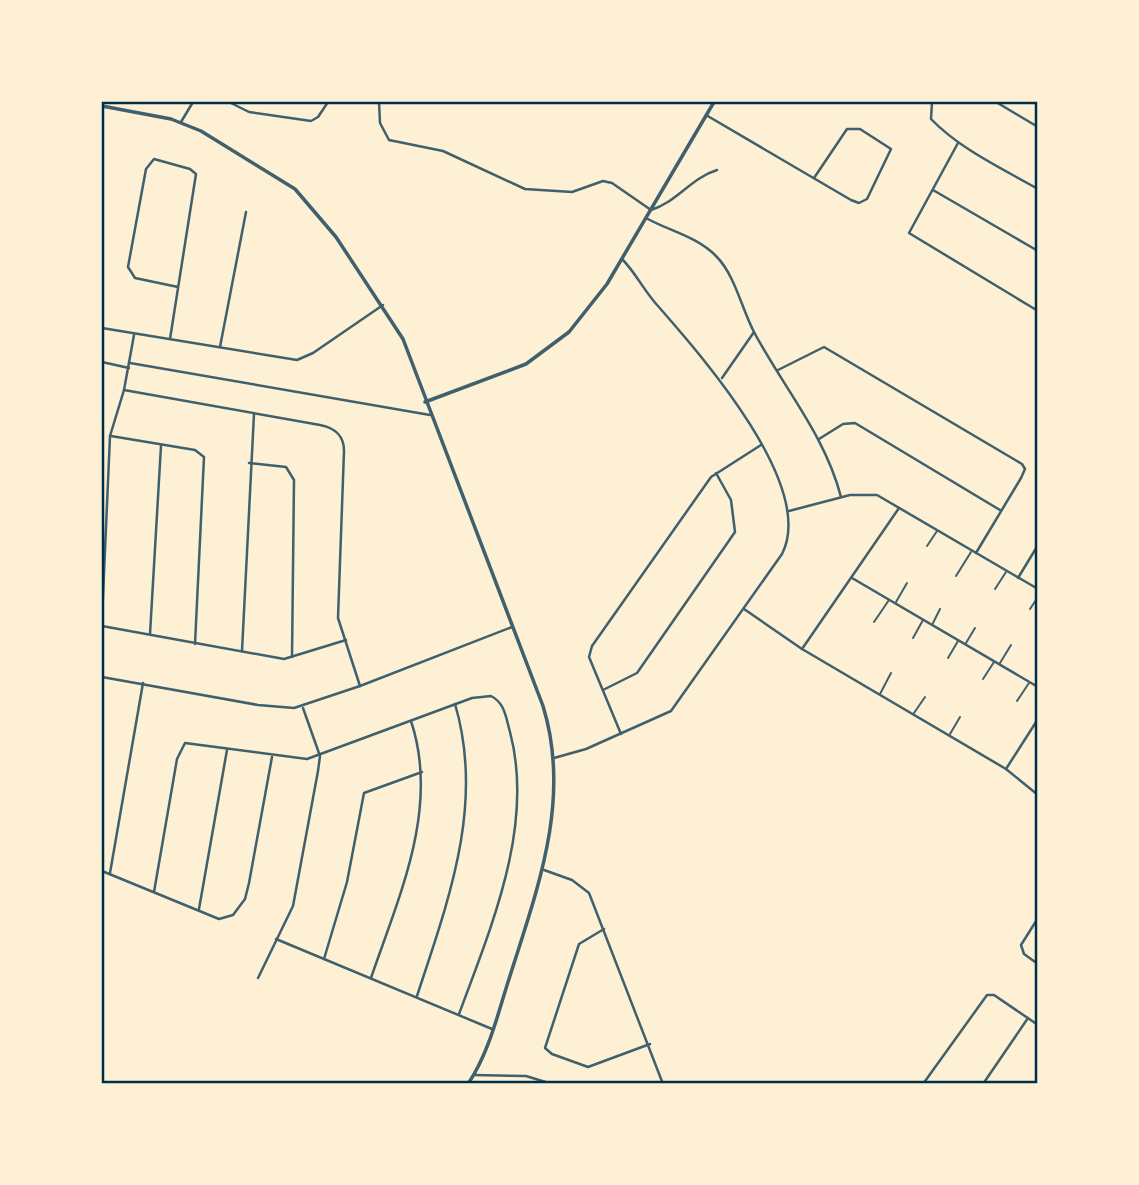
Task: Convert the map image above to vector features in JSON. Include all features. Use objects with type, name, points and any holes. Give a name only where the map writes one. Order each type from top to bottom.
[{"type":"street","points":[[181,122],[193,102]]},
{"type":"street","points":[[229,102],[248,112],[311,121],[318,117],[328,102]]},
{"type":"street","points":[[379,102],[382,128],[392,141],[443,151],[525,189],[572,192],[603,181],[612,183],[651,210]]},
{"type":"street","points":[[425,402],[526,364],[551,348],[584,316],[622,259],[714,102]]},
{"type":"street","points":[[932,102],[931,119],[958,143],[1038,189]]},
{"type":"street","points":[[996,102],[1037,125]]},
{"type":"street","points":[[102,106],[181,122],[234,150],[295,190],[336,237],[403,339],[543,706],[554,758],[552,821],[544,870],[492,1029],[474,1075],[468,1083]]},
{"type":"street","points":[[706,115],[851,200],[863,202],[891,149],[860,129],[847,129],[814,178]]},
{"type":"street","points":[[958,143],[909,233],[1038,311]]},
{"type":"street","points":[[170,339],[196,174],[190,169],[154,159],[146,169],[128,267],[135,278],[178,287]]},
{"type":"street","points":[[651,210],[668,205],[692,183],[717,170]]},
{"type":"street","points":[[933,190],[1038,251]]},
{"type":"street","points":[[220,347],[246,212]]},
{"type":"street","points":[[646,218],[691,238],[717,257],[734,285],[754,332],[831,464],[841,497]]},
{"type":"street","points":[[554,758],[621,734],[671,711],[787,544],[788,511],[782,484],[761,445],[721,380],[622,259]]},
{"type":"street","points":[[102,328],[298,360],[313,353],[383,305]]},
{"type":"street","points":[[721,380],[754,332]]},
{"type":"street","points":[[102,619],[110,436],[124,390],[134,334]]},
{"type":"street","points":[[778,370],[817,348],[827,348],[1022,464],[1025,469],[976,554]]},
{"type":"street","points":[[102,362],[129,368]]},
{"type":"street","points":[[130,363],[430,415]]},
{"type":"street","points":[[124,390],[329,427],[344,443],[338,618],[360,686]]},
{"type":"street","points":[[242,651],[249,463],[254,414]]},
{"type":"street","points":[[818,439],[844,424],[854,422],[1000,510]]},
{"type":"street","points":[[110,436],[195,450],[204,457],[195,644]]},
{"type":"street","points":[[621,734],[589,657],[592,646],[692,502],[716,473],[761,445]]},
{"type":"street","points":[[150,635],[161,446]]},
{"type":"street","points":[[249,463],[286,467],[294,480],[292,657]]},
{"type":"street","points":[[602,691],[636,673],[735,532],[731,500],[716,473]]},
{"type":"street","points":[[788,511],[841,497],[869,493],[1038,589]]},
{"type":"street","points":[[802,649],[899,508]]},
{"type":"street","points":[[1018,578],[1038,545]]},
{"type":"street","points":[[852,578],[1038,687]]},
{"type":"street","points":[[744,608],[802,649],[1006,769],[1038,795]]},
{"type":"street","points":[[102,626],[276,658],[292,657],[346,640]]},
{"type":"street","points":[[102,677],[287,709],[302,707],[360,686],[512,626]]},
{"type":"street","points":[[110,874],[143,683]]},
{"type":"street","points":[[154,892],[180,750],[187,743],[293,760],[320,756],[481,696],[498,700],[505,715],[517,766],[509,859],[500,896],[459,1014]]},
{"type":"street","points":[[417,996],[452,889],[466,825],[467,760],[456,704]]},
{"type":"street","points":[[258,978],[293,906],[320,756],[302,707]]},
{"type":"street","points":[[1006,769],[1038,719]]},
{"type":"street","points":[[371,978],[413,851],[422,772],[420,752],[411,721]]},
{"type":"street","points":[[199,910],[227,750]]},
{"type":"street","points":[[102,871],[199,910],[226,919],[233,915],[245,899],[272,757]]},
{"type":"street","points":[[324,959],[347,882],[364,793],[422,772]]},
{"type":"street","points":[[544,870],[572,880],[589,892],[663,1083]]},
{"type":"street","points":[[1038,918],[1021,945],[1024,954],[1038,964]]},
{"type":"street","points":[[604,928],[579,944],[545,1048],[552,1054],[588,1067],[650,1044]]},
{"type":"street","points":[[275,939],[492,1029]]},
{"type":"street","points":[[923,1083],[987,995],[994,995],[1038,1025]]},
{"type":"street","points":[[983,1083],[1028,1018]]},
{"type":"street","points":[[474,1075],[526,1076],[552,1083]]},
{"type":"lane","points":[[927,546],[938,530]]},
{"type":"lane","points":[[956,576],[971,551]]},
{"type":"lane","points":[[996,589],[1006,571]]},
{"type":"lane","points":[[896,603],[907,583]]},
{"type":"lane","points":[[1030,609],[1038,597]]},
{"type":"lane","points":[[874,622],[889,599]]},
{"type":"lane","points":[[932,624],[940,609]]},
{"type":"lane","points":[[913,638],[923,620]]},
{"type":"lane","points":[[966,644],[975,628]]},
{"type":"lane","points":[[948,658],[958,640]]},
{"type":"lane","points":[[1000,664],[1011,645]]},
{"type":"lane","points":[[983,680],[995,661]]},
{"type":"lane","points":[[880,695],[891,673]]},
{"type":"lane","points":[[1017,701],[1030,683]]},
{"type":"lane","points":[[914,714],[925,697]]},
{"type":"lane","points":[[950,734],[960,717]]}]
